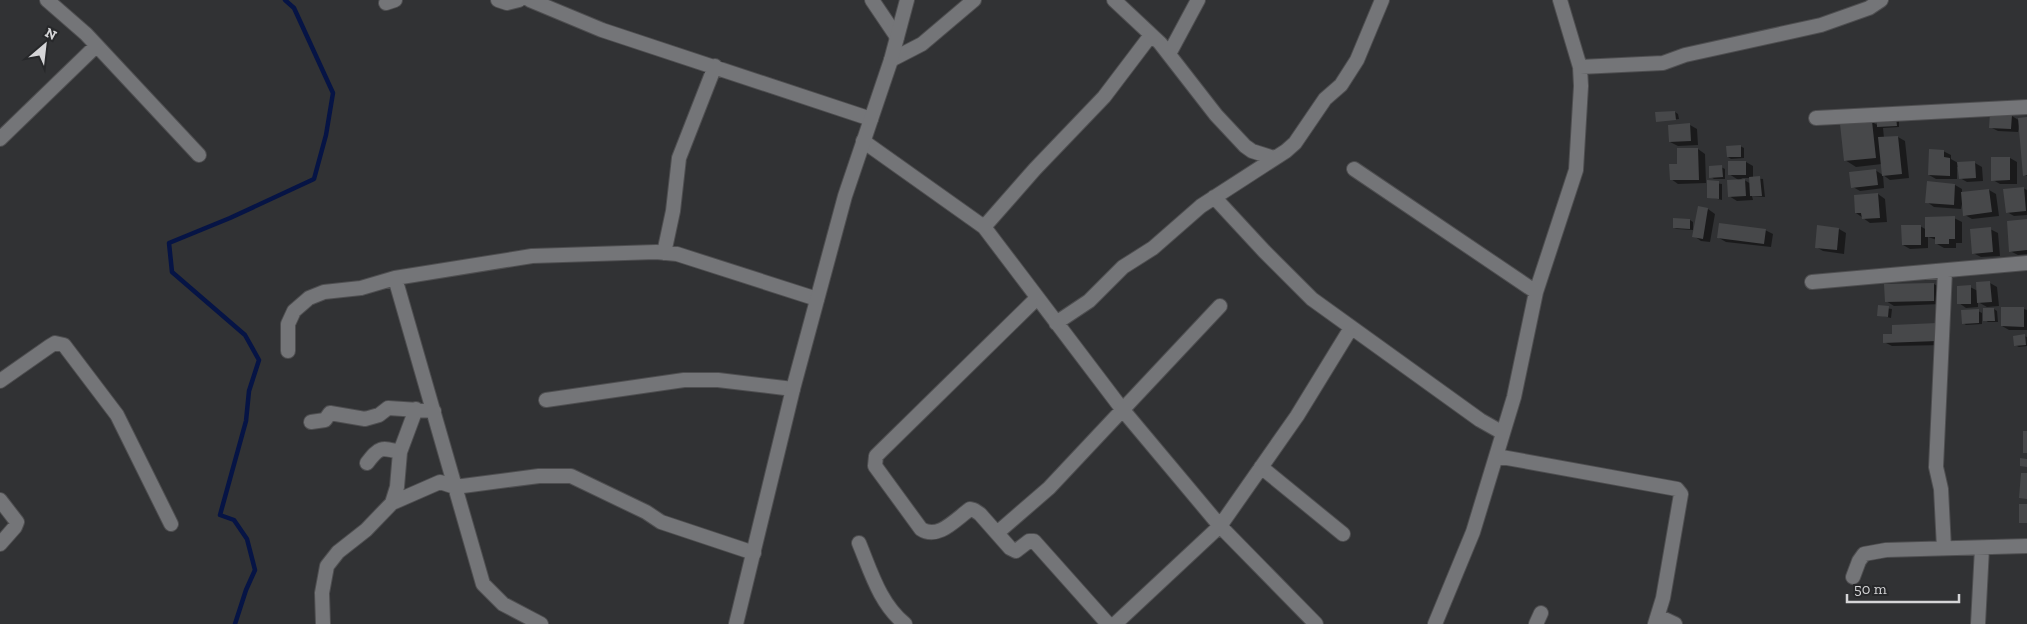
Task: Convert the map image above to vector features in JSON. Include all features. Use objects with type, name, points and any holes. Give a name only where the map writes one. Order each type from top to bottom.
[{"type":"street","points":[[47,0],[96,46],[199,155]]},
{"type":"street","points":[[498,0],[507,3],[518,0]]},
{"type":"street","points":[[530,0],[602,30],[871,118]]},
{"type":"street","points":[[872,0],[897,37]]},
{"type":"street","points":[[736,624],[817,298],[845,196],[891,60],[907,0]]},
{"type":"street","points":[[891,60],[922,44],[974,0]]},
{"type":"street","points":[[1114,0],[1152,35],[1216,114],[1245,146],[1252,151],[1274,158]]},
{"type":"street","points":[[1169,54],[1198,0]]},
{"type":"street","points":[[1056,323],[1089,301],[1123,267],[1153,248],[1201,206],[1286,151],[1295,143],[1322,102],[1341,85],[1357,60],[1382,0]]},
{"type":"street","points":[[1435,624],[1472,532],[1496,456],[1514,397],[1536,292],[1576,170],[1581,86],[1580,67],[1560,0]]},
{"type":"street","points":[[1580,67],[1663,63],[1685,55],[1821,25],[1869,8],[1881,0]]},
{"type":"street","points":[[984,227],[1035,169],[1104,98],[1152,35]]},
{"type":"street","points":[[0,139],[96,46]]},
{"type":"street","points":[[664,253],[673,211],[679,158],[715,66]]},
{"type":"street","points":[[1816,118],[2027,107]]},
{"type":"street","points":[[863,141],[984,227],[1122,409],[1220,526],[1316,624]]},
{"type":"street","points":[[1354,170],[1536,292]]},
{"type":"street","points":[[1214,197],[1312,299],[1480,420],[1503,433]]},
{"type":"street","points":[[288,351],[288,324],[294,312],[309,298],[324,292],[361,288],[396,278],[532,256],[677,254],[817,298]]},
{"type":"street","points":[[1812,282],[2027,263]]},
{"type":"street","points":[[1944,548],[1941,489],[1936,467],[1945,271]]},
{"type":"street","points":[[396,278],[482,584],[503,604],[541,624]]},
{"type":"street","points":[[1037,298],[876,456],[875,466],[920,529],[928,534],[938,533],[970,509],[980,514],[1010,548],[1016,551],[1029,541],[1034,541],[1108,624]]},
{"type":"street","points":[[997,534],[1048,488],[1220,306]]},
{"type":"street","points":[[1115,624],[1220,526],[1297,416],[1351,328]]},
{"type":"street","points":[[0,381],[50,346],[55,344],[64,345],[117,415],[171,524]]},
{"type":"street","points":[[546,400],[684,380],[718,380],[793,389]]},
{"type":"street","points":[[311,422],[325,420],[330,413],[365,419],[379,415],[388,408],[434,410]]},
{"type":"street","points":[[392,503],[397,487],[400,452],[416,410]]},
{"type":"street","points":[[367,463],[376,451],[384,448],[400,452]]},
{"type":"street","points":[[1496,456],[1680,491],[1681,494],[1657,620],[1675,624]]},
{"type":"street","points":[[1262,467],[1342,534]]},
{"type":"street","points":[[323,624],[322,593],[327,566],[338,552],[366,530],[392,503],[440,482],[455,487],[539,476],[571,476],[646,512],[661,522],[754,553]]},
{"type":"street","points":[[0,500],[17,522],[16,527],[0,544]]},
{"type":"street","points":[[859,542],[883,599],[894,615],[905,624]]},
{"type":"street","points":[[1853,577],[1864,554],[1886,550],[2027,546]]},
{"type":"street","points":[[1978,624],[1982,548]]},
{"type":"building","points":[[1675,111],[1676,120],[1656,122],[1655,112]]},
{"type":"building","points":[[1990,113],[2012,115],[2011,129],[1989,128]]},
{"type":"building","points":[[1896,117],[1897,126],[1877,127],[1877,118]]},
{"type":"building","points":[[2027,117],[2027,175],[2023,176],[2018,118]]},
{"type":"building","points":[[1872,121],[1876,158],[1844,161],[1840,124]]},
{"type":"building","points":[[1690,123],[1691,141],[1669,142],[1668,125]]},
{"type":"building","points":[[1898,136],[1902,174],[1882,176],[1878,137]]},
{"type":"building","points":[[1741,145],[1741,157],[1727,157],[1726,146]]},
{"type":"building","points":[[1677,148],[1698,148],[1699,180],[1670,180],[1669,164],[1677,164]]},
{"type":"building","points":[[1929,149],[1944,150],[1944,157],[1950,158],[1950,176],[1928,175]]},
{"type":"building","points":[[1991,157],[2010,157],[2010,180],[1991,181]]},
{"type":"building","points":[[1728,161],[1746,161],[1746,175],[1728,175]]},
{"type":"building","points":[[1975,161],[1976,178],[1959,179],[1957,162]]},
{"type":"building","points":[[1722,165],[1723,177],[1709,178],[1709,166]]},
{"type":"building","points":[[1876,169],[1878,185],[1851,188],[1849,172]]},
{"type":"building","points":[[1760,176],[1762,196],[1750,196],[1749,177]]},
{"type":"building","points":[[1745,179],[1746,196],[1728,197],[1727,180]]},
{"type":"building","points":[[1707,180],[1719,181],[1719,199],[1707,198]]},
{"type":"building","points":[[1927,181],[1955,184],[1954,205],[1925,203]]},
{"type":"building","points":[[2024,187],[2026,211],[2006,213],[2003,189]]},
{"type":"building","points":[[1989,189],[1992,212],[1963,216],[1961,192]]},
{"type":"building","points":[[1878,193],[1880,218],[1862,219],[1861,213],[1855,213],[1854,195]]},
{"type":"building","points":[[1698,206],[1708,208],[1703,239],[1692,237]]},
{"type":"building","points":[[1955,216],[1955,239],[1949,239],[1949,244],[1935,244],[1935,237],[1925,237],[1925,217]]},
{"type":"building","points":[[1673,218],[1690,219],[1690,229],[1673,228]]},
{"type":"building","points":[[2027,219],[2027,250],[2009,252],[2007,221]]},
{"type":"building","points":[[1719,223],[1766,229],[1764,244],[1717,238]]},
{"type":"building","points":[[1817,225],[1839,228],[1837,250],[1815,248]]},
{"type":"building","points":[[1901,225],[1921,225],[1921,245],[1902,245]]},
{"type":"building","points":[[1991,227],[1993,252],[1972,254],[1970,229]]},
{"type":"building","points":[[1990,281],[1992,302],[1977,303],[1976,282]]},
{"type":"building","points":[[1934,283],[1934,301],[1885,302],[1884,284]]},
{"type":"building","points":[[1971,285],[1971,304],[1957,304],[1957,286]]},
{"type":"building","points":[[1878,305],[1889,306],[1888,317],[1877,316]]},
{"type":"building","points":[[2001,307],[2024,307],[2024,327],[2001,326]]},
{"type":"building","points":[[1983,308],[1994,308],[1995,321],[1983,321]]},
{"type":"building","points":[[1979,309],[1979,323],[1962,324],[1961,310]]},
{"type":"building","points":[[1937,323],[1938,341],[1883,343],[1883,334],[1892,334],[1892,325]]},
{"type":"building","points":[[2025,334],[2026,345],[2014,346],[2013,336]]},
{"type":"building","points":[[2023,431],[2027,431],[2027,453],[2023,453]]},
{"type":"building","points":[[2020,458],[2027,459],[2027,467],[2020,466]]},
{"type":"building","points":[[2021,473],[2027,473],[2027,499],[2019,498]]},
{"type":"building","points":[[2019,504],[2027,504],[2027,523],[2019,523]]},
{"type":"waterway","points":[[235,624],[255,570],[247,539],[234,520],[220,515],[246,421],[249,391],[259,360],[245,335],[172,272],[169,243],[230,218],[314,179],[326,135],[333,93],[294,8],[285,0]]}]
